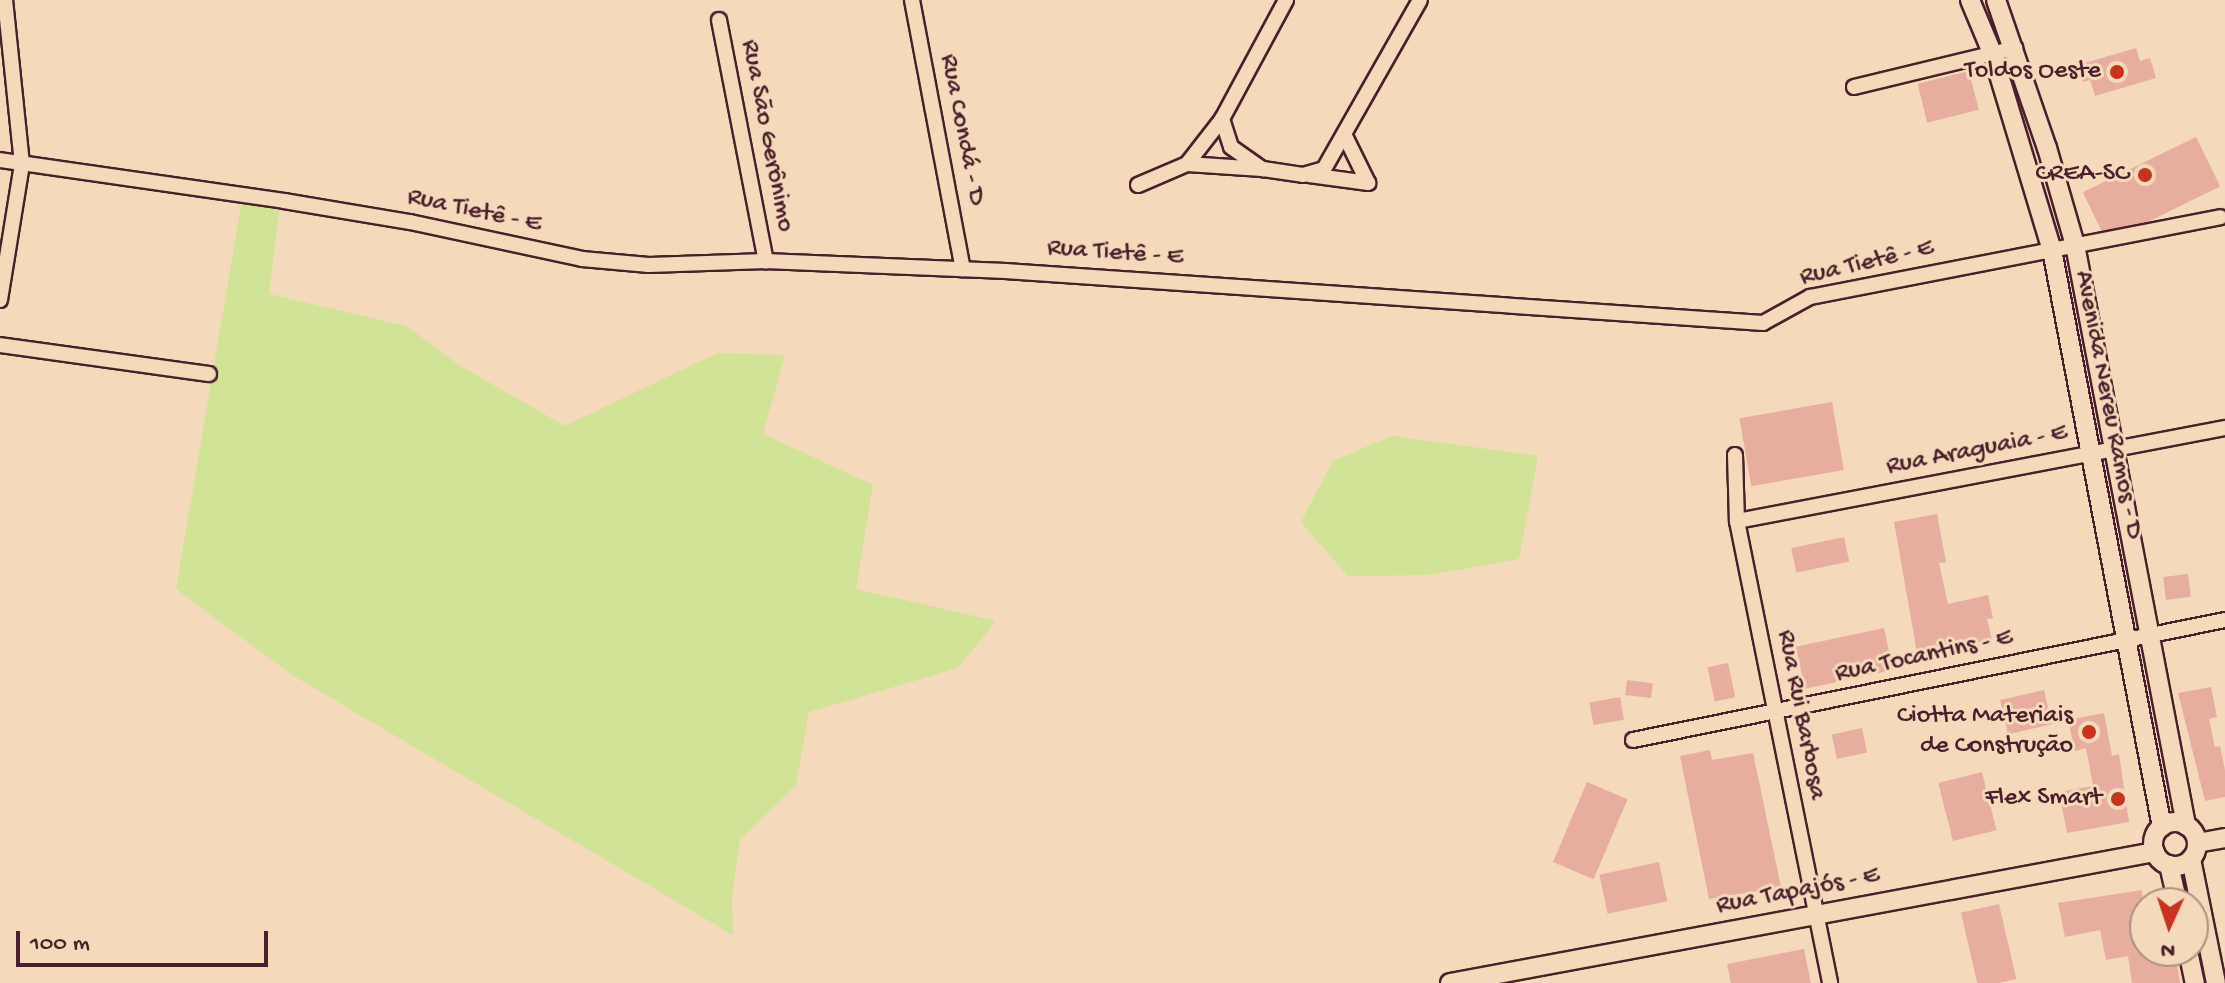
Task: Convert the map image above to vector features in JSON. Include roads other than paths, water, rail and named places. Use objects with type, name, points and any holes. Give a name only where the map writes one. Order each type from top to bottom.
[{"type":"street","points":[[0,300],[22,164],[5,0]]},
{"type":"street","name":"Rua Condá - D","points":[[912,0],[963,269]]},
{"type":"street","points":[[1187,164],[1222,119],[1286,0]]},
{"type":"street","points":[[1303,175],[1324,169],[1420,0]]},
{"type":"street","name":"Avenida Nereu Ramos - D","points":[[1970,0],[1993,55],[2052,250],[2162,827]]},
{"type":"street","name":"Avenida Nereu Ramos - D","points":[[1996,0],[2015,48],[2075,245],[2186,825]]},
{"type":"street","name":"Rua São Gerônimo","points":[[719,20],[766,261]]},
{"type":"street","points":[[1854,87],[2015,48]]},
{"type":"street","points":[[1222,119],[1231,147],[1263,169]]},
{"type":"street","points":[[1138,185],[1187,164],[1263,169],[1368,183],[1345,136]]},
{"type":"street","name":"Rua Tietê - E","points":[[0,160],[368,215],[582,259],[649,265],[766,261],[963,269],[1763,323],[1810,297],[2220,217]]},
{"type":"street","points":[[0,345],[209,374]]},
{"type":"street","name":"Rua Araguaia - E","points":[[1737,521],[2225,428]]},
{"type":"street","name":"Rua Rui Barbosa","points":[[1735,455],[1737,521],[1830,983]]},
{"type":"street","name":"Rua Tocantins - E","points":[[1633,740],[2225,620]]},
{"type":"street","points":[[2174,887],[2169,865],[2155,852],[2154,838],[2162,827],[2173,823],[2186,825],[2194,851],[2216,983]]},
{"type":"street","points":[[2169,865],[2179,866],[2194,851],[2225,838]]},
{"type":"street","name":"Rua Tapajós - E","points":[[1458,982],[1487,980],[2155,852]]},
{"type":"place","name":"Toldos Oeste","points":[[2117,72]]},
{"type":"place","name":"CREA-SC","points":[[2145,175]]},
{"type":"place","name":"Ciotta Materiais de Construção","points":[[2089,732]]},
{"type":"place","name":"Flex Smart","points":[[2118,799]]}]
